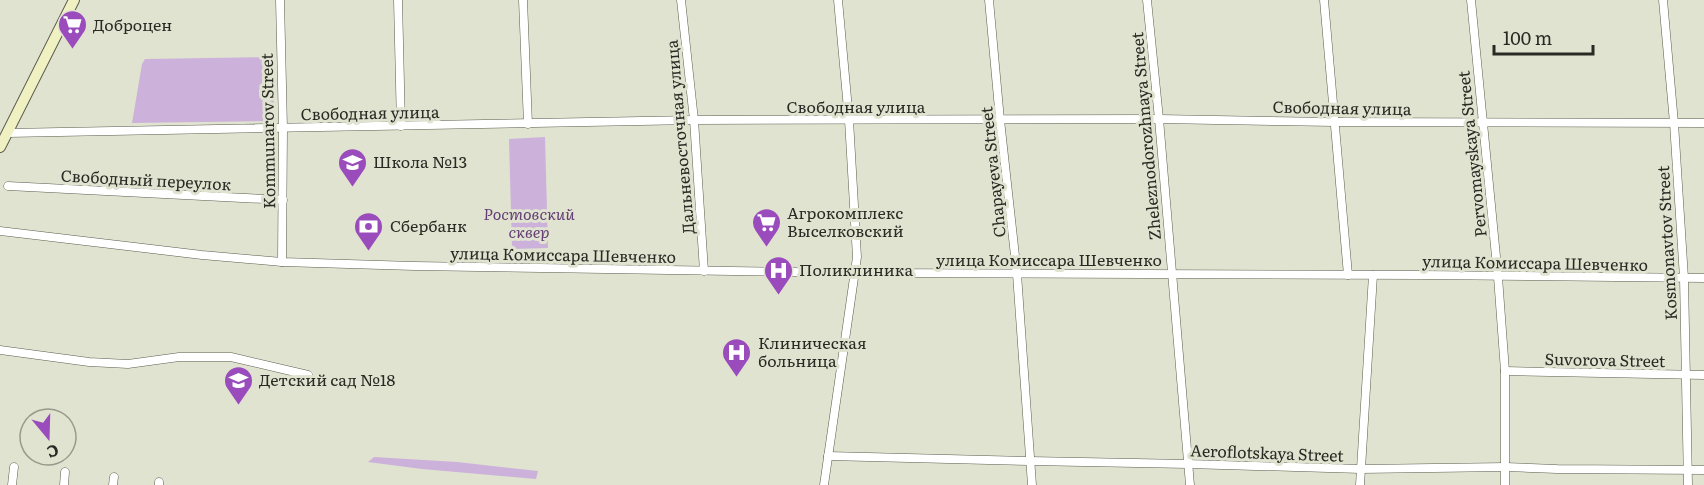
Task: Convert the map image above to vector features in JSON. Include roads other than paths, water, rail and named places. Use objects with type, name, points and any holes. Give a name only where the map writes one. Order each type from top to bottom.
[{"type":"street","points":[[0,147],[74,0]]},
{"type":"street","name":"Kommunarov Street","points":[[280,0],[283,128],[282,262]]},
{"type":"street","points":[[398,0],[401,126]]},
{"type":"street","points":[[523,0],[528,124]]},
{"type":"street","name":"Дальневосточная улица","points":[[681,0],[694,120],[704,271]]},
{"type":"street","points":[[824,485],[857,257],[849,120],[838,0]]},
{"type":"street","name":"Chapayeva Street","points":[[989,0],[1017,274],[1032,485]]},
{"type":"street","name":"Zheleznodorozhnaya Street","points":[[1147,0],[1190,485]]},
{"type":"street","points":[[1324,0],[1348,275]]},
{"type":"street","name":"Pervomayskaya Street","points":[[1471,0],[1505,371],[1505,485]]},
{"type":"street","name":"Kosmonavtov Street","points":[[1663,0],[1684,278],[1688,485]]},
{"type":"street","name":"Свободная улица","points":[[8,133],[694,120],[1159,119],[1704,123]]},
{"type":"street","name":"Свободный переулок","points":[[8,186],[283,200]]},
{"type":"street","name":"улица Комиссара Шевченко","points":[[0,231],[282,262],[425,267],[856,273],[1704,278]]},
{"type":"street","points":[[1360,485],[1373,275]]},
{"type":"street","points":[[0,350],[88,362],[128,364],[179,357],[231,357],[308,375]]},
{"type":"street","name":"Suvorova Street","points":[[1505,371],[1704,375]]},
{"type":"street","name":"Aeroflotskaya Street","points":[[828,456],[1361,469],[1506,467],[1704,470]]},
{"type":"street","points":[[12,485],[14,467]]},
{"type":"street","points":[[64,485],[65,472]]},
{"type":"place","name":"Доброцен","points":[[72,50]]},
{"type":"place","name":"Школа №13","points":[[352,188]]},
{"type":"place","name":"Агрокомплекс Выселковский","points":[[766,248]]},
{"type":"place","name":"Сбербанк","points":[[369,252]]},
{"type":"place","name":"Поликлиника","points":[[778,296]]},
{"type":"place","name":"Клиническая больница","points":[[737,378]]},
{"type":"place","name":"Детский сад №18","points":[[238,406]]},
{"type":"park label","name":"Ростовский сквер","points":[[529,223]]}]
